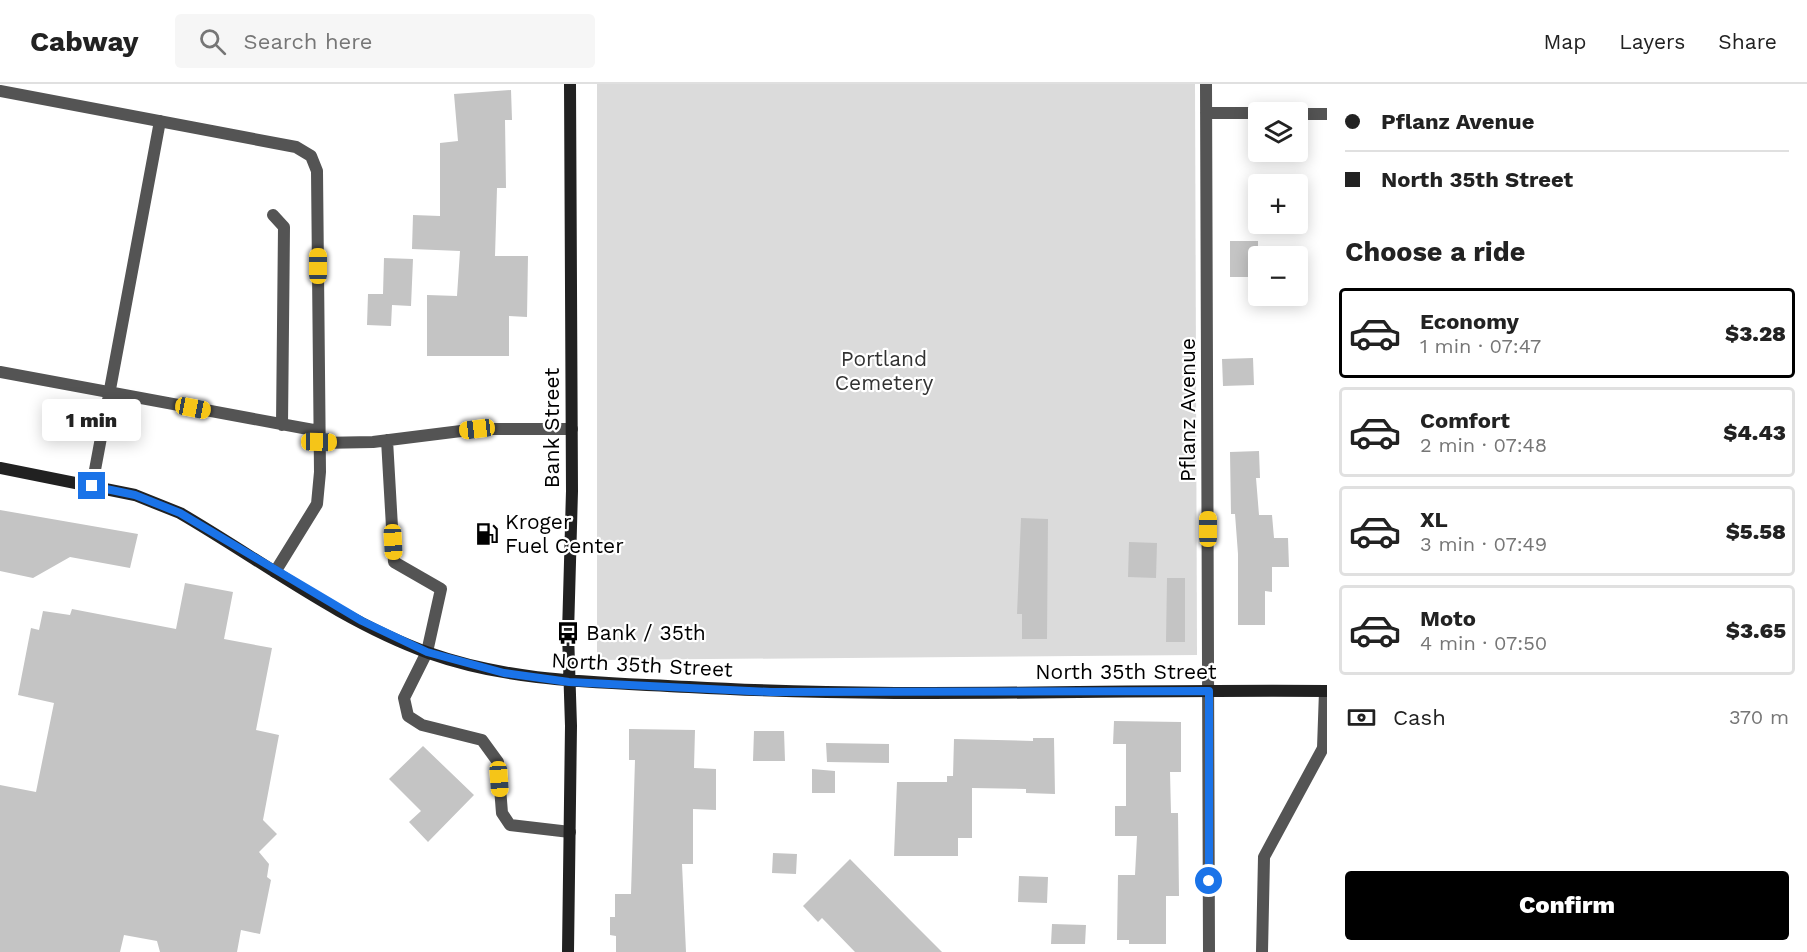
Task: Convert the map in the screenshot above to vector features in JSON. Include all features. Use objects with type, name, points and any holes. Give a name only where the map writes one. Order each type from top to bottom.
[{"type":"street","name":"Bank Street","points":[[568,952],[572,429],[570,84]]},
{"type":"street","name":"Pflanz Avenue","points":[[1206,84],[1209,952]]},
{"type":"street","points":[[0,91],[296,147],[311,156],[317,171],[319,437],[317,504],[275,572]]},
{"type":"street","points":[[1206,113],[1248,113]]},
{"type":"street","points":[[1308,114],[1327,114]]},
{"type":"street","points":[[92,486],[160,121]]},
{"type":"street","points":[[273,214],[284,227],[282,424]]},
{"type":"street","points":[[0,372],[282,424],[319,437],[387,441],[477,429],[572,429]]},
{"type":"street","points":[[387,441],[394,562],[441,589],[427,652],[404,698],[408,716],[422,725],[482,740],[498,762],[502,813],[510,825],[570,832]]},
{"type":"street","name":"North 35th Street","points":[[0,468],[135,495],[180,513],[275,572],[362,621],[427,652],[494,670],[569,682],[771,692],[1326,691]]},
{"type":"street","points":[[1262,952],[1264,857],[1323,748],[1326,691]]},
{"type":"green space","name":"Portland Cemetery","points":[[597,84],[1195,84],[1197,655],[597,660]]},
{"type":"building","points":[[511,90],[512,120],[505,120],[506,188],[497,188],[495,256],[528,256],[527,317],[509,316],[509,356],[427,356],[427,295],[457,296],[460,251],[412,249],[413,215],[440,216],[440,143],[458,141],[454,94]]},
{"type":"building","points":[[1230,241],[1258,241],[1258,246],[1248,246],[1248,277],[1230,277]]},
{"type":"building","points":[[384,258],[413,259],[411,306],[392,305],[391,326],[367,325],[368,294],[383,294]]},
{"type":"building","points":[[1253,358],[1254,385],[1223,386],[1222,359]]},
{"type":"building","points":[[1259,451],[1260,478],[1256,478],[1259,515],[1272,515],[1274,538],[1288,538],[1289,567],[1272,567],[1272,592],[1265,591],[1265,625],[1238,625],[1238,554],[1235,514],[1231,514],[1230,452]]},
{"type":"building","points":[[0,510],[138,534],[130,568],[70,557],[33,578],[0,571]]},
{"type":"building","points":[[1021,518],[1048,519],[1047,639],[1022,639],[1022,614],[1017,614]]},
{"type":"building","points":[[1129,542],[1157,543],[1156,578],[1128,577]]},
{"type":"building","points":[[1167,578],[1185,578],[1185,642],[1166,642]]},
{"type":"building","points":[[185,583],[233,592],[224,639],[272,648],[256,730],[279,735],[263,820],[277,834],[259,852],[269,864],[267,877],[271,880],[260,934],[241,930],[237,952],[160,952],[157,941],[124,935],[120,952],[0,952],[0,785],[36,792],[54,703],[18,695],[31,628],[39,630],[43,611],[70,615],[72,609],[176,629]]},
{"type":"building","points":[[1114,721],[1181,722],[1181,772],[1170,772],[1171,813],[1178,813],[1179,896],[1166,896],[1166,944],[1129,944],[1129,940],[1117,940],[1118,875],[1135,875],[1137,836],[1115,836],[1115,806],[1126,806],[1126,744],[1113,744]]},
{"type":"building","points":[[629,729],[695,730],[694,768],[716,769],[716,810],[693,809],[693,864],[682,864],[686,952],[616,952],[616,936],[610,935],[610,917],[615,917],[615,894],[631,894],[635,760],[629,760]]},
{"type":"building","points":[[754,731],[784,731],[785,761],[753,761]]},
{"type":"building","points":[[1033,738],[1054,738],[1055,794],[1026,793],[1026,789],[972,788],[972,838],[958,838],[958,856],[894,856],[897,782],[947,782],[947,776],[953,776],[954,739],[1033,741]]},
{"type":"building","points":[[826,743],[889,744],[889,763],[827,762]]},
{"type":"building","points":[[423,746],[474,795],[428,842],[409,822],[421,811],[389,779]]},
{"type":"building","points":[[812,769],[835,771],[835,793],[812,793]]},
{"type":"building","points":[[773,853],[797,854],[796,874],[772,873]]},
{"type":"building","points":[[850,859],[942,952],[855,952],[822,918],[818,922],[803,906]]},
{"type":"building","points":[[1019,876],[1048,877],[1047,903],[1018,902]]},
{"type":"building","points":[[1052,924],[1086,925],[1085,944],[1051,944]]},
{"type":"place","name":"Kroger Fuel Center","points":[[487,534]]},
{"type":"place","name":"Bank / 35th","points":[[568,633]]},
{"type":"route","points":[[92,486],[135,495],[180,513],[362,621],[427,652],[504,673],[569,682],[771,692],[1209,691],[1209,881]]}]
